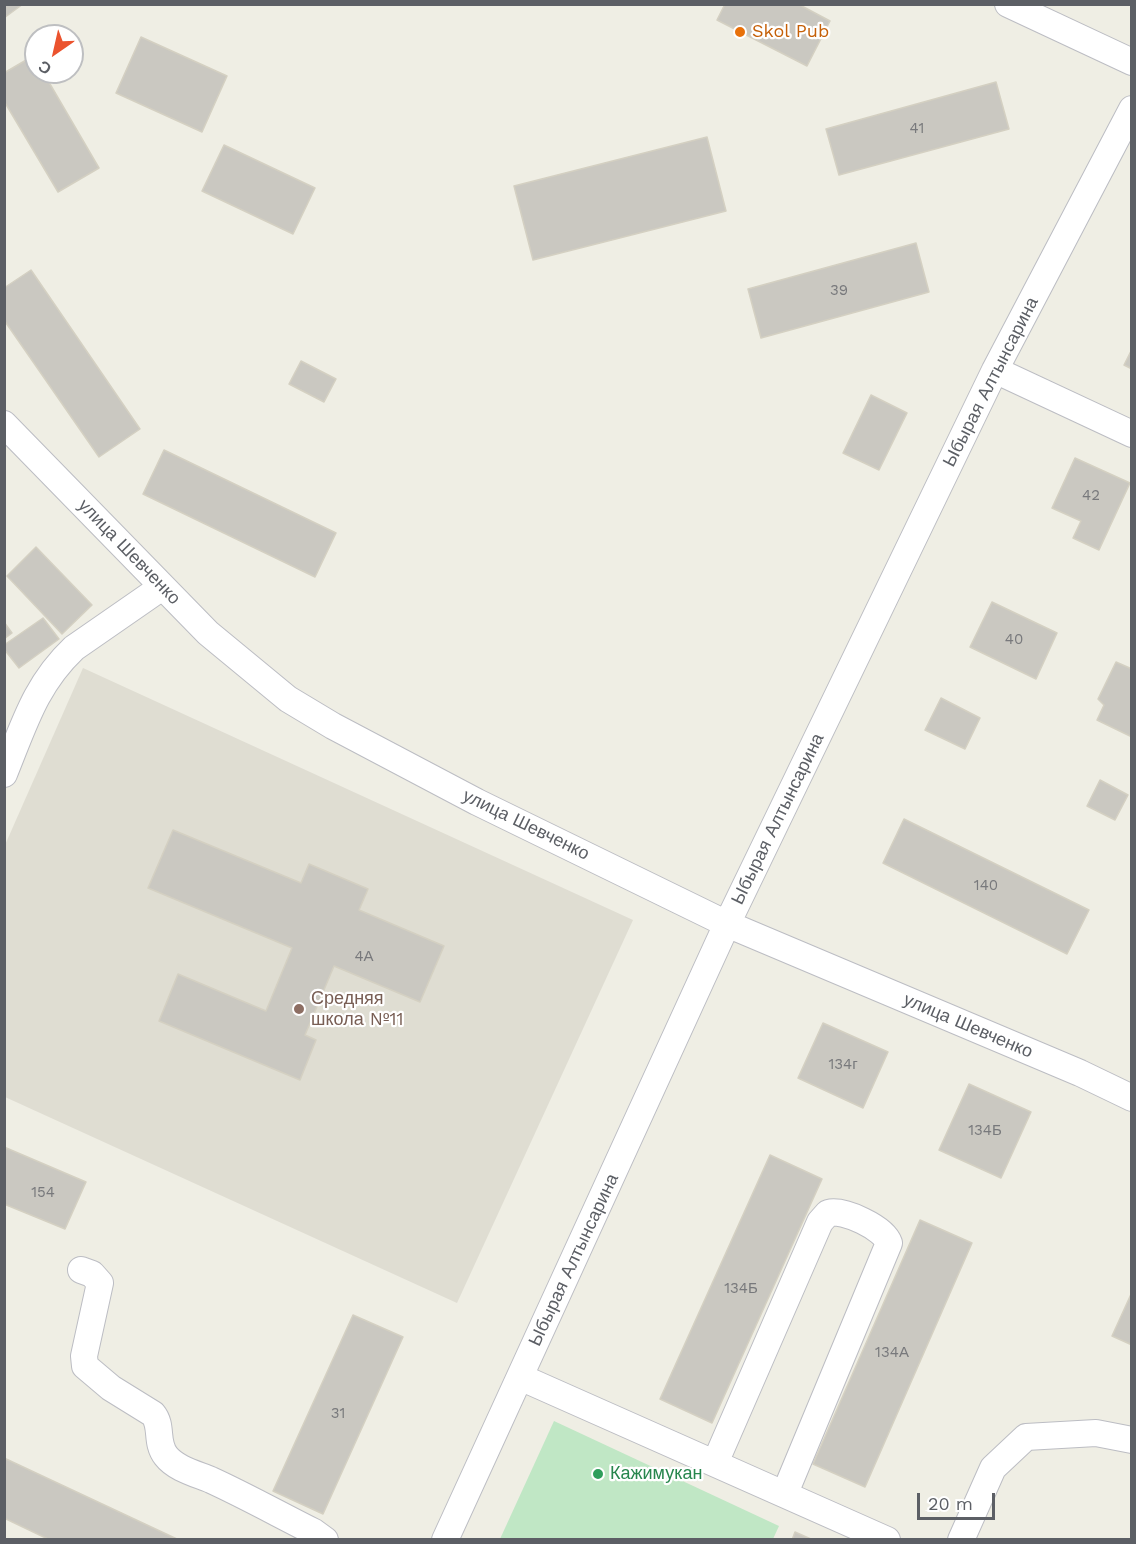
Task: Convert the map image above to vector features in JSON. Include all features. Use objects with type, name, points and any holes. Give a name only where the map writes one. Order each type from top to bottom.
[{"type":"street","points":[[1008,4],[1131,62]]},
{"type":"street","name":"Ыбырая Алтынсарина","points":[[445,1539],[727,924],[995,370],[1131,109]]},
{"type":"street","points":[[995,370],[1131,434]]},
{"type":"street","name":"улица Шевченко","points":[[4,424],[208,633],[288,699],[333,726],[477,802],[727,924],[1080,1073],[1131,1098]]},
{"type":"street","points":[[4,774],[42,685],[63,659],[74,648],[162,586]]},
{"type":"street","points":[[715,1463],[820,1222],[823,1217],[834,1212],[850,1217],[884,1233],[890,1243],[784,1493]]},
{"type":"street","points":[[81,1270],[92,1274],[100,1283],[84,1356],[85,1366],[111,1388],[158,1419],[159,1444],[167,1458],[182,1468],[211,1480],[325,1539]]},
{"type":"street","points":[[520,1377],[887,1539]]},
{"type":"street","points":[[961,1539],[993,1468],[1026,1437],[1096,1433],[1131,1440]]},
{"type":"shaded area","name":"Средняя школа №11","points":[[83,668],[633,920],[457,1303],[5,1097],[5,845]]},
{"type":"green space","name":"Кажимукан","points":[[554,1421],[779,1526],[773,1539],[500,1539]]},
{"type":"building","points":[[4,4],[23,4],[4,18]]},
{"type":"building","points":[[725,4],[798,4],[830,21],[807,66],[717,20]]},
{"type":"building","points":[[141,37],[227,76],[202,132],[116,93]]},
{"type":"building","points":[[24,61],[24,84],[50,84],[99,168],[58,192],[4,101],[4,73]]},
{"type":"building","points":[[996,82],[1009,129],[839,175],[826,129]]},
{"type":"building","points":[[707,137],[726,211],[533,260],[514,186]]},
{"type":"building","points":[[224,145],[315,188],[293,234],[202,191]]},
{"type":"building","points":[[916,243],[929,292],[761,338],[748,289]]},
{"type":"building","points":[[31,270],[140,429],[99,457],[4,320],[4,288]]},
{"type":"building","points":[[1132,349],[1132,369],[1124,365]]},
{"type":"building","points":[[301,361],[336,379],[324,402],[289,384]]},
{"type":"building","points":[[871,395],[907,413],[879,470],[843,453]]},
{"type":"building","points":[[164,450],[336,533],[315,577],[143,494]]},
{"type":"building","points":[[1075,458],[1130,483],[1099,550],[1073,538],[1081,521],[1052,508]]},
{"type":"building","points":[[36,547],[92,605],[62,634],[7,576]]},
{"type":"building","points":[[992,602],[1057,633],[1036,679],[970,647]]},
{"type":"building","points":[[43,618],[59,639],[19,668],[4,649],[4,645]]},
{"type":"building","points":[[4,622],[12,633],[4,639]]},
{"type":"building","points":[[1116,662],[1132,669],[1132,737],[1097,720],[1104,705],[1098,699]]},
{"type":"building","points":[[941,698],[980,718],[965,749],[925,730]]},
{"type":"building","points":[[1100,780],[1128,795],[1115,820],[1087,806]]},
{"type":"building","points":[[904,819],[1089,910],[1067,954],[883,863]]},
{"type":"building","points":[[173,830],[301,883],[309,864],[368,889],[359,910],[444,946],[420,1002],[334,966],[305,1035],[316,1040],[300,1080],[159,1021],[178,974],[266,1011],[292,948],[148,888]]},
{"type":"building","points":[[823,1023],[888,1052],[863,1108],[798,1078]]},
{"type":"building","points":[[969,1084],[1031,1112],[1001,1178],[939,1150]]},
{"type":"building","points":[[4,1147],[86,1182],[65,1229],[4,1204]]},
{"type":"building","points":[[770,1155],[822,1179],[712,1423],[660,1399]]},
{"type":"building","points":[[920,1220],[972,1243],[865,1487],[813,1464]]},
{"type":"building","points":[[1132,1292],[1132,1345],[1112,1336]]},
{"type":"building","points":[[353,1315],[403,1337],[323,1514],[273,1491]]},
{"type":"building","points":[[4,1458],[179,1540],[50,1540],[4,1518]]},
{"type":"building","points":[[795,1532],[813,1540],[792,1540]]},
{"type":"place","name":"Skol Pub","points":[[740,32]]},
{"type":"place","name":"Средняя школа №11","points":[[299,1009]]},
{"type":"place","name":"Кажимукан","points":[[598,1474]]}]
